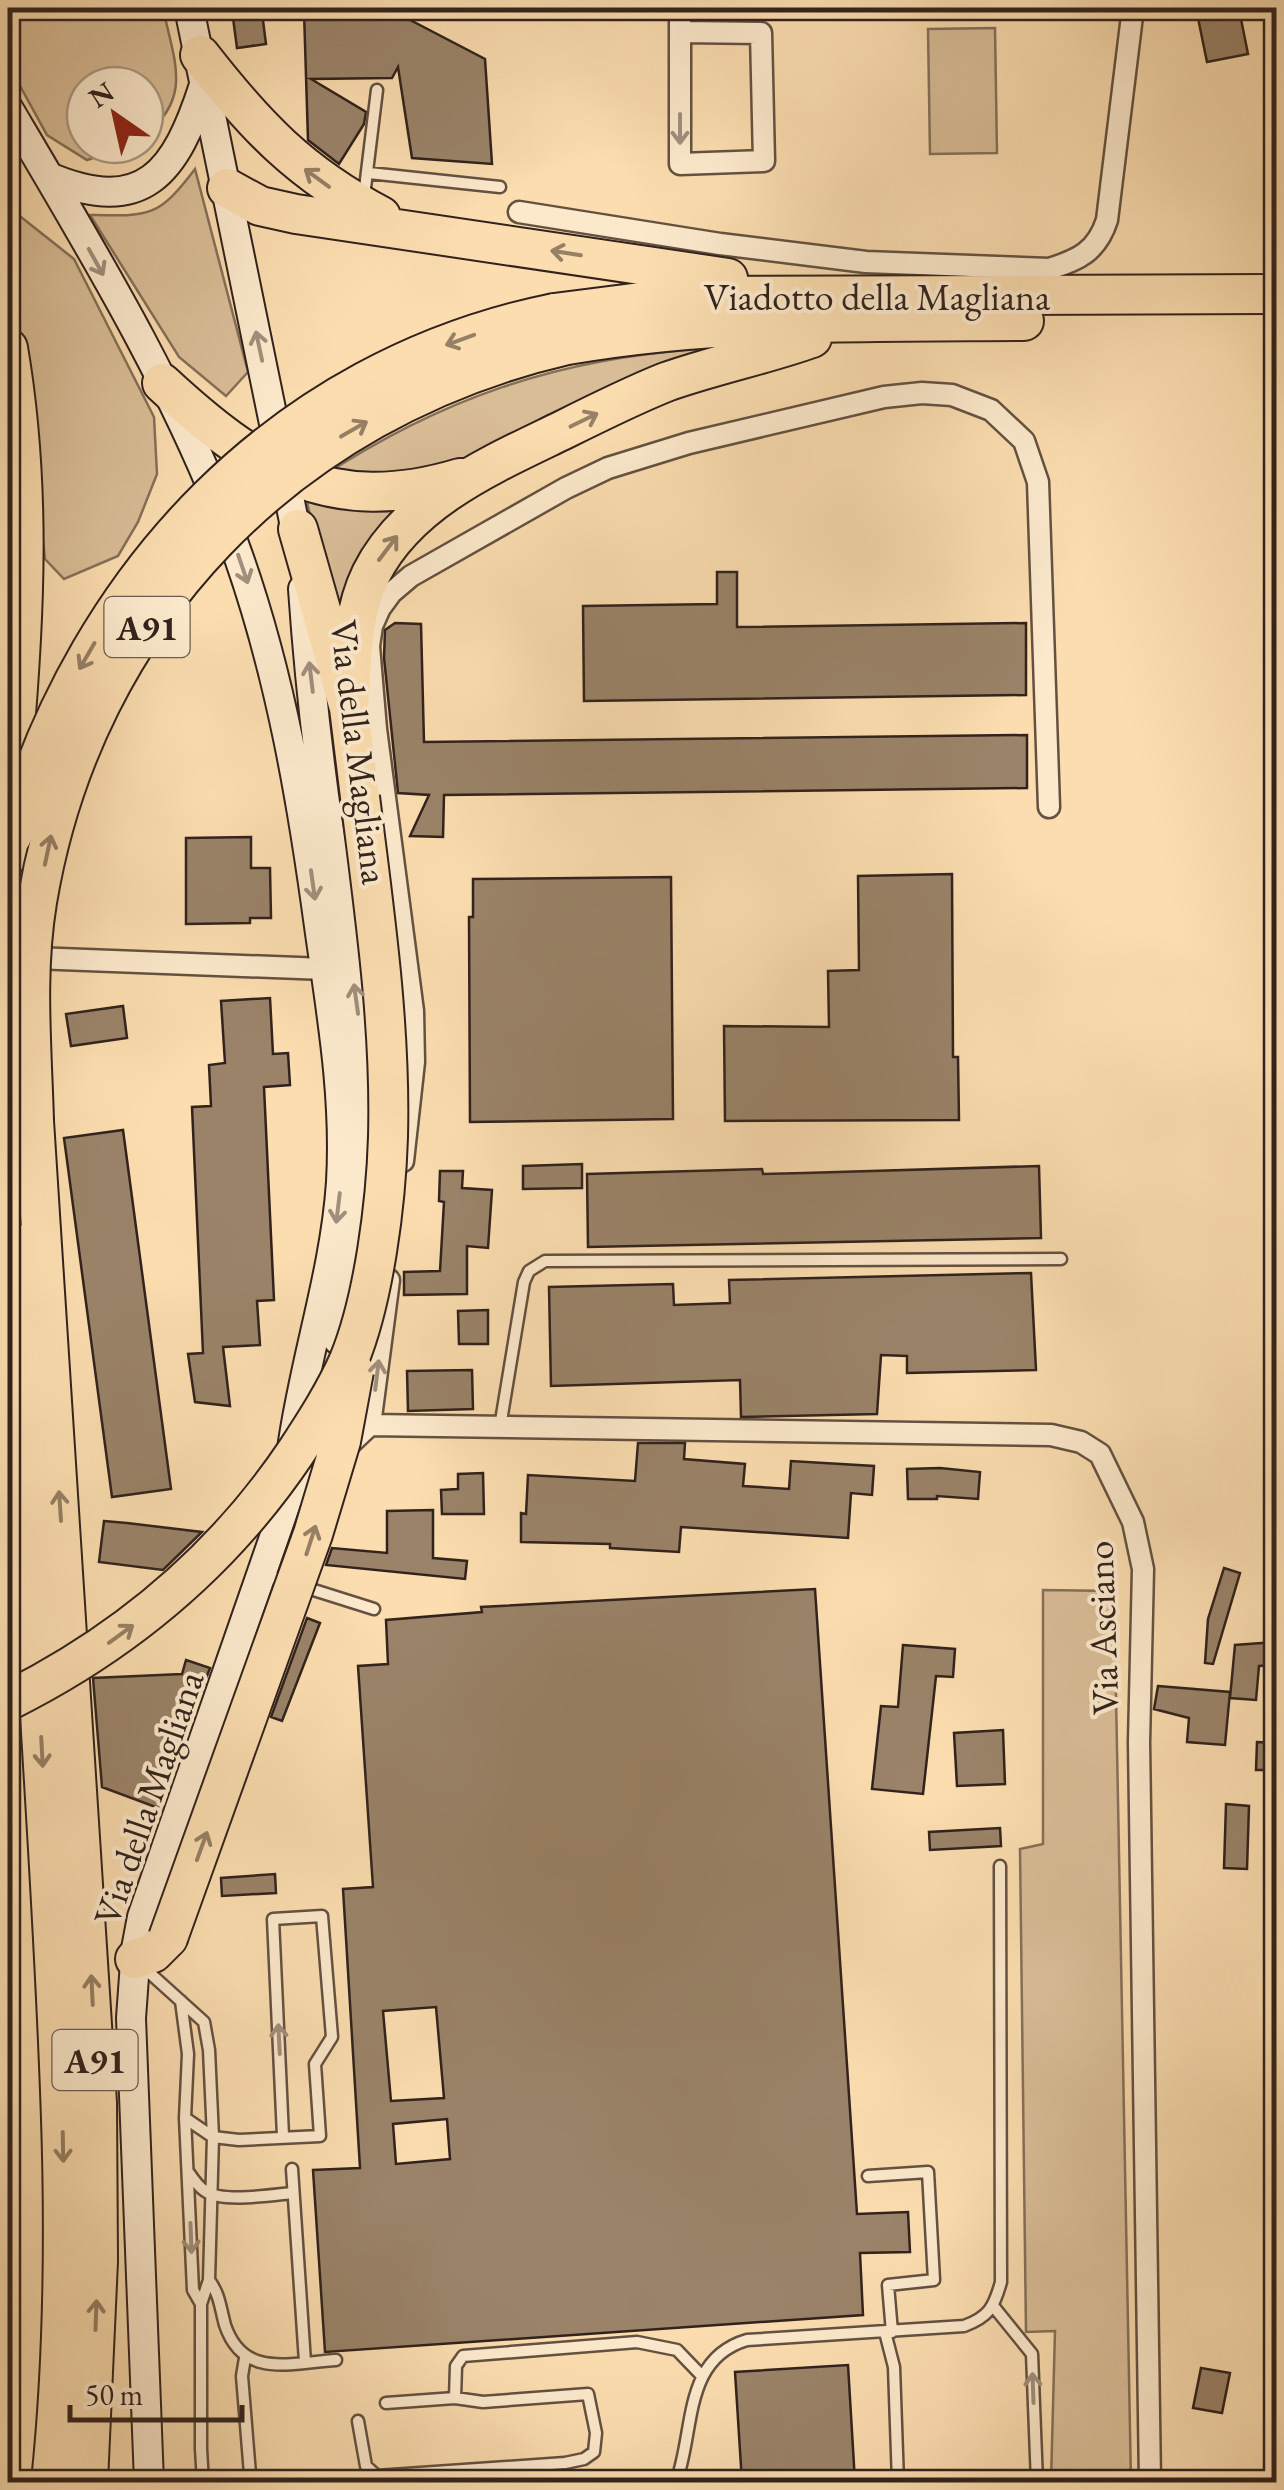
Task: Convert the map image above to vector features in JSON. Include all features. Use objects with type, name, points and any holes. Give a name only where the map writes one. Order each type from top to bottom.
[{"type":"highway","points":[[203,67],[291,158],[365,190],[400,228]]},
{"type":"highway","points":[[226,188],[260,206],[845,310]]},
{"type":"highway","name":"Viadotto della Magliana","points":[[845,310],[1049,282],[1147,307]]},
{"type":"highway","points":[[1147,307],[1276,294]]},
{"type":"highway","name":"Viadotto della Magliana","points":[[560,329],[611,320],[688,296],[845,310],[1147,307]]},
{"type":"highway","points":[[1147,307],[1276,318]]},
{"type":"highway","points":[[349,708],[357,616],[376,566],[396,536],[424,510],[464,481],[652,388],[845,310]]},
{"type":"highway","name":"A91","points":[[10,846],[54,722],[96,638],[162,547],[227,478],[309,414],[387,370],[503,324],[560,329]]},
{"type":"highway","name":"A91","points":[[52,2482],[63,2136],[53,1646],[30,1002],[32,936],[52,830],[83,740],[120,668],[165,599],[216,539],[272,487],[332,442],[399,404],[500,363],[560,329]]},
{"type":"highway","points":[[8,348],[21,454],[26,552],[10,846]]},
{"type":"highway","points":[[162,383],[260,462],[287,475],[333,488],[378,491],[438,484],[496,464]]},
{"type":"highway","points":[[134,1959],[153,1954],[168,1938],[298,1581],[347,1416],[358,1333],[380,1226],[388,1136],[382,1009],[360,797],[349,708],[298,530]]},
{"type":"highway","name":"A91","points":[[8,1239],[53,1646],[97,2102],[98,2261],[88,2482]]},
{"type":"highway","points":[[8,1701],[122,1634],[222,1548],[270,1490],[304,1439],[340,1377],[358,1333]]},
{"type":"main road","name":"Via della Magliana","points":[[149,2482],[132,2038],[134,1959],[151,1888],[317,1416],[350,1293],[366,1166],[362,1052],[326,806],[298,530],[189,8]]},
{"type":"main road","points":[[49,177],[94,193],[123,192],[142,186],[180,146],[194,118],[203,67]]},
{"type":"main road","name":"Via della Magliana","points":[[8,108],[162,383],[220,509],[261,624],[285,716],[306,829],[341,1092],[340,1186],[323,1296],[298,1409],[285,1506]]},
{"type":"street","points":[[680,8],[680,32],[680,164],[764,162],[760,33],[680,32]]},
{"type":"street","points":[[519,212],[720,244],[1049,282],[1087,254],[1098,242],[1108,220],[1133,8]]},
{"type":"street","points":[[370,1426],[410,1112],[414,1046],[412,996],[376,729],[370,646],[372,626],[390,593],[411,576],[608,468],[690,443],[884,398],[922,393],[973,401],[998,414],[1024,441],[1038,482],[1049,806]]},
{"type":"street","points":[[8,957],[325,969]]},
{"type":"street","points":[[362,1052],[414,1046]]},
{"type":"street","name":"Via della Magliana","points":[[285,1506],[370,1426]]},
{"type":"street","name":"Via Asciano","points":[[370,1426],[1051,1435],[1081,1442],[1100,1454],[1134,1522],[1143,1569],[1140,1742],[1150,2482]]},
{"type":"lane","points":[[376,90],[365,190],[500,187]]},
{"type":"lane","points":[[500,1428],[524,1282],[529,1271],[545,1262],[1061,1259]]},
{"type":"lane","points":[[262,1574],[374,1609]]},
{"type":"lane","points":[[676,2482],[684,2460],[690,2412],[702,2376],[734,2344],[964,2326],[984,2319],[994,2308],[1001,2282],[1000,1866]]},
{"type":"lane","points":[[185,2118],[213,2137],[240,2140],[320,2136],[315,2064],[332,2037],[322,1916],[272,1919],[284,2136]]},
{"type":"lane","points":[[134,1959],[204,2022],[209,2050],[213,2137],[209,2280],[201,2304],[200,2449],[204,2482]]},
{"type":"lane","points":[[181,2001],[188,2054],[185,2118],[193,2290],[201,2304]]},
{"type":"lane","points":[[292,2169],[305,2362]]},
{"type":"lane","points":[[188,2172],[211,2195],[292,2194]]},
{"type":"lane","points":[[868,2176],[928,2172],[934,2280],[888,2285],[898,2482]]},
{"type":"lane","points":[[209,2280],[219,2293],[226,2327],[245,2358],[256,2363],[336,2360]]},
{"type":"lane","points":[[994,2308],[1032,2354],[1038,2482]]},
{"type":"lane","points":[[455,2398],[456,2366],[463,2356],[637,2342],[677,2350],[702,2376]]},
{"type":"lane","points":[[245,2358],[242,2376],[250,2474],[257,2482]]},
{"type":"lane","points":[[358,2421],[366,2466],[378,2476],[566,2463],[594,2452],[596,2433],[588,2394],[483,2402],[455,2398],[386,2403]]},
{"type":"lane","points":[[366,2482],[373,2472]]},
{"type":"shaded area","points":[[8,8],[163,8],[175,60],[175,91],[165,113],[165,65],[65,65],[65,146],[47,135],[8,64]]},
{"type":"shaded area","points":[[995,28],[997,153],[930,154],[928,29]]},
{"type":"shaded area","points":[[195,169],[248,372],[226,396],[179,357],[90,215],[151,211],[171,197]]},
{"type":"shaded area","points":[[21,217],[74,259],[154,417],[157,474],[138,522],[118,556],[64,579],[45,559],[21,342],[8,281],[8,232]]},
{"type":"shaded area","points":[[709,350],[449,472],[320,478],[410,426],[501,388],[596,362]]},
{"type":"shaded area","points":[[304,489],[403,497],[340,646]]},
{"type":"shaded area","points":[[1043,1590],[1114,1591],[1131,2482],[1051,2482],[1055,2331],[1026,2332],[1020,1849],[1043,1844]]},
{"type":"building","points":[[387,8],[485,59],[492,164],[412,158],[398,67],[392,78],[311,79],[366,112],[364,124],[339,164],[308,140],[304,11]]},
{"type":"building","points":[[1239,9],[1248,54],[1207,62],[1198,18]]},
{"type":"building","points":[[262,13],[266,44],[237,48],[233,18]]},
{"type":"building","points":[[717,572],[737,572],[737,627],[1026,623],[1026,695],[584,701],[583,606],[717,604]]},
{"type":"building","points":[[395,623],[421,624],[424,742],[1027,735],[1027,788],[444,795],[443,837],[410,836],[429,795],[398,793],[384,658],[385,630]]},
{"type":"building","points":[[251,837],[251,868],[270,868],[271,918],[250,918],[250,923],[186,924],[186,838]]},
{"type":"building","points":[[952,874],[953,1057],[958,1057],[959,1120],[725,1121],[724,1026],[829,1027],[828,971],[859,970],[858,876]]},
{"type":"building","points":[[671,877],[673,1119],[470,1122],[469,917],[473,917],[473,879]]},
{"type":"building","points":[[270,998],[273,1054],[288,1053],[290,1085],[264,1087],[274,1300],[257,1301],[260,1345],[223,1347],[230,1406],[195,1402],[188,1354],[203,1353],[192,1107],[211,1106],[209,1065],[225,1063],[221,1001]]},
{"type":"building","points":[[123,1006],[127,1038],[71,1046],[66,1014]]},
{"type":"building","points":[[123,1130],[171,1489],[112,1497],[64,1138]]},
{"type":"building","points":[[582,1164],[582,1188],[523,1189],[523,1166]]},
{"type":"building","points":[[1039,1166],[1041,1238],[588,1247],[587,1174],[762,1169],[763,1174]]},
{"type":"building","points":[[440,1171],[463,1171],[462,1188],[492,1190],[488,1248],[467,1246],[467,1294],[404,1295],[404,1272],[440,1271],[444,1202],[439,1201]]},
{"type":"building","points":[[1031,1273],[1036,1370],[907,1373],[907,1356],[881,1355],[877,1414],[741,1417],[740,1380],[551,1386],[549,1287],[673,1284],[674,1305],[730,1303],[729,1280]]},
{"type":"building","points":[[488,1310],[488,1344],[459,1344],[458,1311]]},
{"type":"building","points":[[472,1370],[473,1409],[408,1411],[407,1371]]},
{"type":"building","points":[[638,1443],[685,1443],[684,1459],[745,1464],[743,1486],[789,1489],[791,1461],[874,1466],[872,1495],[851,1493],[848,1538],[681,1527],[679,1552],[610,1548],[610,1544],[521,1542],[521,1513],[526,1514],[528,1475],[635,1481]]},
{"type":"building","points":[[907,1469],[980,1472],[978,1499],[908,1499]]},
{"type":"building","points":[[483,1473],[484,1514],[442,1514],[441,1490],[458,1489],[458,1474]]},
{"type":"building","points":[[433,1510],[433,1558],[467,1561],[465,1579],[326,1565],[332,1548],[387,1553],[387,1511]]},
{"type":"building","points":[[104,1521],[202,1532],[163,1570],[99,1562]]},
{"type":"building","points":[[1224,1568],[1240,1573],[1213,1664],[1205,1663],[1208,1619]]},
{"type":"building","points":[[815,1589],[857,2214],[908,2212],[910,2252],[860,2253],[863,2315],[325,2352],[313,2170],[360,2168],[343,1889],[373,1887],[358,1666],[388,1664],[386,1620],[482,1612],[481,1607]],"holes":[[[436,2007],[444,2098],[391,2101],[383,2011]],[[447,2119],[450,2159],[396,2164],[393,2124]]]},
{"type":"building","points":[[307,1618],[320,1623],[282,1721],[271,1717]]},
{"type":"building","points":[[1276,1642],[1276,1665],[1259,1666],[1256,1700],[1230,1698],[1235,1645]]},
{"type":"building","points":[[903,1645],[955,1649],[953,1677],[936,1676],[923,1794],[872,1789],[881,1706],[898,1707]]},
{"type":"building","points":[[186,1660],[210,1668],[158,1808],[102,1787],[93,1678],[182,1674]]},
{"type":"building","points":[[1158,1686],[1230,1692],[1225,1745],[1187,1742],[1189,1718],[1154,1709]]},
{"type":"building","points":[[1003,1730],[1005,1784],[957,1786],[954,1733]]},
{"type":"building","points":[[1257,1742],[1276,1743],[1276,1770],[1256,1770]]},
{"type":"building","points":[[1226,1804],[1249,1806],[1247,1869],[1224,1868]]},
{"type":"building","points":[[1000,1828],[1001,1846],[930,1850],[929,1832]]},
{"type":"building","points":[[275,1874],[276,1893],[222,1896],[221,1878]]},
{"type":"building","points":[[848,2365],[855,2482],[742,2482],[735,2372]]},
{"type":"building","points":[[1201,2368],[1230,2373],[1222,2413],[1193,2408]]}]
